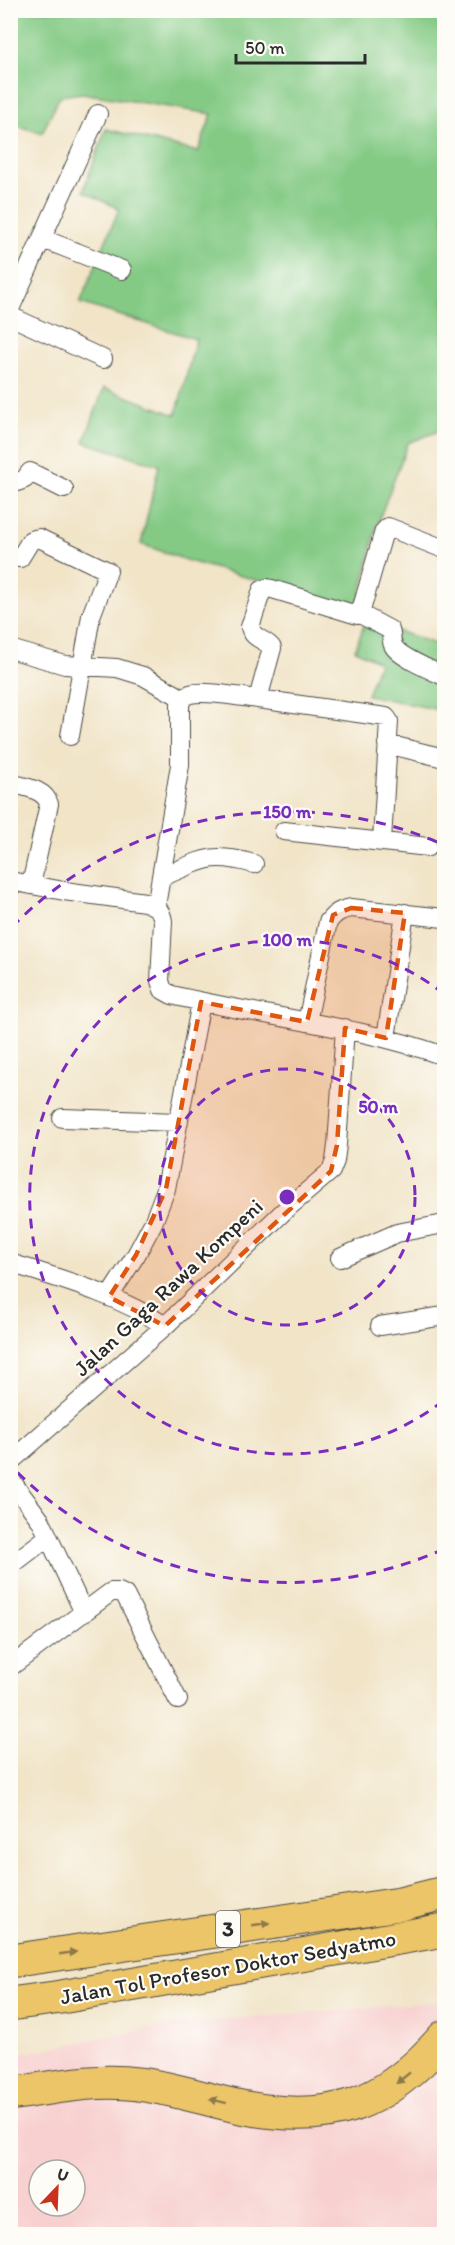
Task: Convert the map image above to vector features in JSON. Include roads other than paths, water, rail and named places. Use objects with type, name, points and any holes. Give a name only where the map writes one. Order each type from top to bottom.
[{"type":"highway","name":"Jalan Tol Profesor Doktor Sedyatmo","points":[[10,1961],[400,1904],[444,1893]]},
{"type":"highway","name":"Jalan Tol Profesor Doktor Sedyatmo","points":[[10,2004],[443,1930]]},
{"type":"highway","points":[[10,2094],[95,2083],[137,2083],[241,2107],[279,2113],[307,2114],[357,2104],[391,2088],[425,2060],[444,2037]]},
{"type":"street","points":[[10,309],[98,114]]},
{"type":"street","points":[[43,238],[122,270]]},
{"type":"street","points":[[10,276],[28,267]]},
{"type":"street","points":[[10,316],[103,359]]},
{"type":"street","points":[[10,480],[15,483],[25,479],[30,472],[64,489]]},
{"type":"street","points":[[360,614],[384,531],[388,527],[444,549]]},
{"type":"street","points":[[10,557],[20,558],[31,540],[39,538],[107,570],[91,616],[70,736]]},
{"type":"street","points":[[258,699],[272,648],[270,644],[255,636],[250,627],[262,590],[267,588],[360,614],[390,630],[393,647],[397,651],[444,676]]},
{"type":"street","points":[[10,649],[49,662],[117,668],[143,676],[182,698]]},
{"type":"street","points":[[156,906],[180,765],[180,704],[182,698],[189,694],[258,699],[386,717],[388,721],[382,841]]},
{"type":"street","points":[[387,744],[444,758]]},
{"type":"street","points":[[10,783],[41,793],[47,797],[49,804],[31,885]]},
{"type":"street","points":[[284,831],[428,847]]},
{"type":"street","points":[[161,877],[212,857],[233,858],[254,864]]},
{"type":"street","points":[[10,881],[145,902],[156,906],[161,912],[163,921],[160,981],[163,990],[172,995],[345,1028],[444,1056]]},
{"type":"street","points":[[307,1022],[328,922],[333,915],[340,910],[351,908],[444,918]]},
{"type":"street","points":[[386,1038],[405,913]]},
{"type":"street","points":[[109,1297],[136,1255],[166,1189],[201,1002]]},
{"type":"street","name":"Jalan Gaga Rawa Kompeni","points":[[10,1462],[165,1326],[284,1211],[331,1171],[337,1145],[345,1028]]},
{"type":"street","points":[[62,1118],[179,1122]]},
{"type":"street","points":[[340,1258],[397,1233],[444,1224]]},
{"type":"street","name":"Jalan Gaga Rawa Kompeni","points":[[10,1263],[109,1297],[145,1313],[165,1326]]},
{"type":"street","points":[[380,1326],[444,1316]]},
{"type":"street","points":[[10,1479],[41,1521],[84,1613]]},
{"type":"street","points":[[10,1566],[48,1538]]},
{"type":"street","points":[[10,1667],[111,1592],[119,1592],[125,1595],[178,1700]]}]
